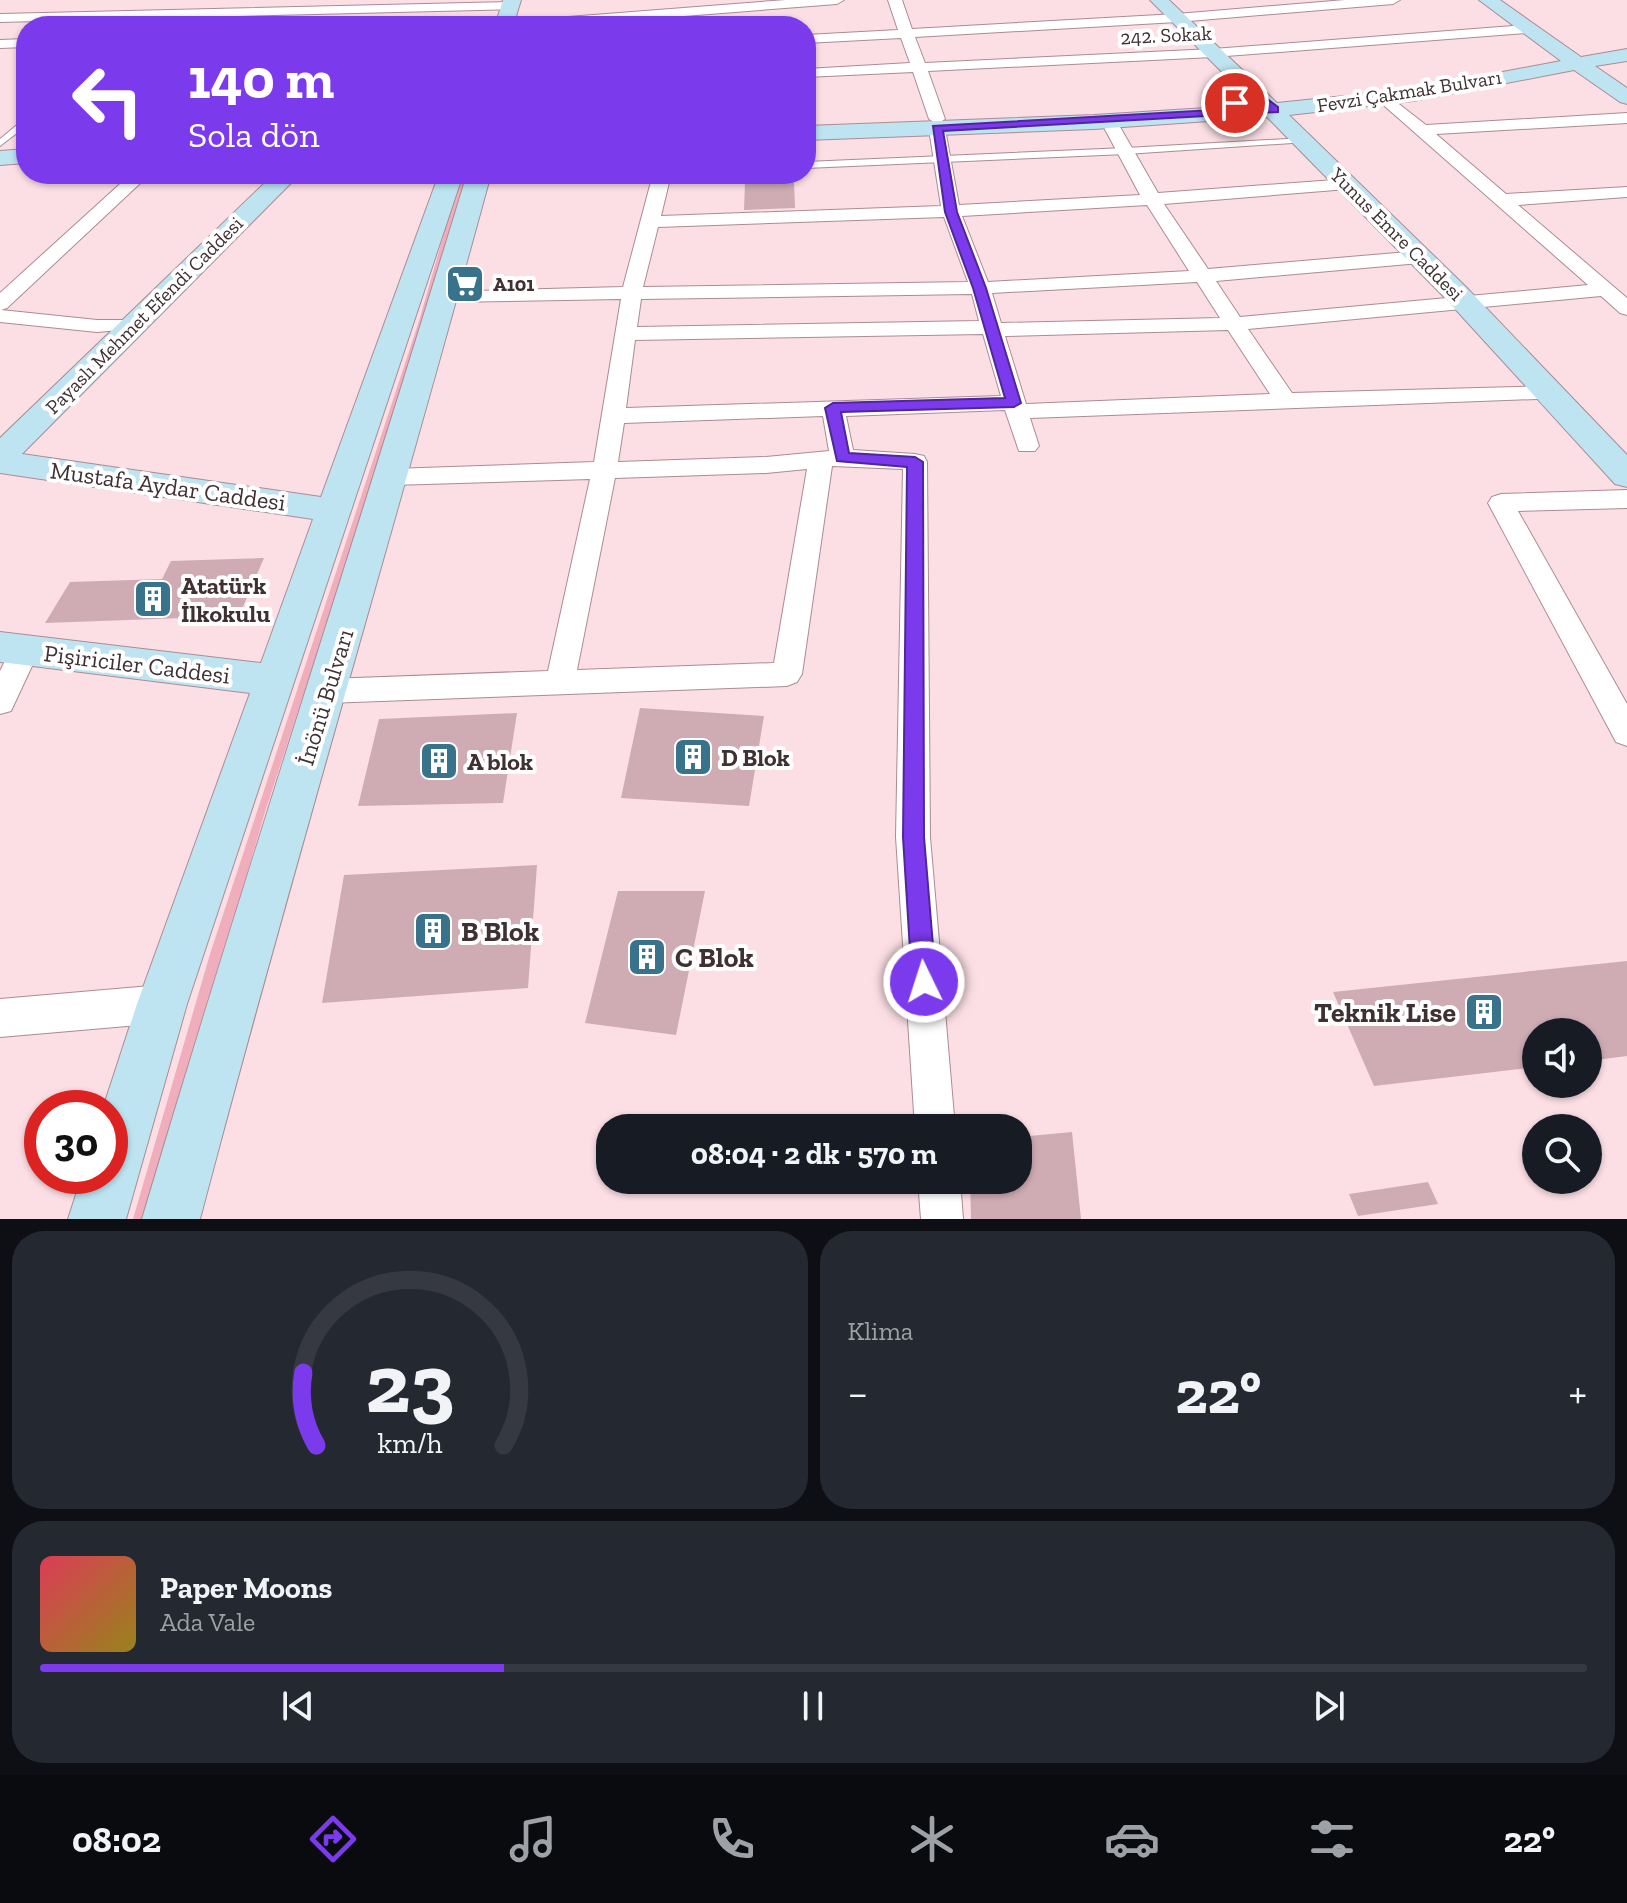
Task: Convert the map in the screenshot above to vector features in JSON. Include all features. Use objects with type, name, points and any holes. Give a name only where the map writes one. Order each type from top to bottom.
[{"type":"street","points":[[639,16],[837,0]]},
{"type":"street","points":[[895,0],[937,124],[951,212],[980,288],[1027,446]]},
{"type":"street","points":[[816,38],[1168,9],[1393,0]]},
{"type":"street","points":[[1488,0],[1627,98]]},
{"type":"street","points":[[28,16],[46,1]]},
{"type":"street","points":[[106,16],[511,3]]},
{"type":"street","name":"Yunus Emre Caddesi","points":[[1168,9],[1270,105],[1554,393],[1627,476]]},
{"type":"street","points":[[263,16],[266,12]]},
{"type":"street","name":"242. Sokak","points":[[816,73],[1213,53],[1527,29]]},
{"type":"street","name":"Fevzi Çakmak Bulvarı","points":[[816,132],[1386,99],[1627,46]]},
{"type":"street","name":"Fevzi Çakmak Bulvarı","points":[[816,123],[1108,120],[1270,105],[1570,59],[1627,55]]},
{"type":"street","points":[[1386,99],[1627,309]]},
{"type":"street","points":[[1425,130],[1627,118]]},
{"type":"street","points":[[1108,120],[1153,201],[1285,400]]},
{"type":"street","points":[[0,304],[28,275],[132,184]]},
{"type":"street","name":"Payaslı Mehmet Efendi Caddesi","points":[[0,460],[278,184]]},
{"type":"street","points":[[97,1219],[162,1004],[448,184]]},
{"type":"street","name":"İnönü Bulvarı","points":[[171,1219],[237,984],[392,477],[476,184]]},
{"type":"street","points":[[560,683],[605,468],[632,292],[660,184]]},
{"type":"street","points":[[651,222],[951,212],[1153,201],[1348,184]]},
{"type":"street","points":[[1504,200],[1627,192]]},
{"type":"street","points":[[444,296],[980,288],[1201,276],[1420,257]]},
{"type":"street","points":[[626,334],[1234,324],[1627,283]]},
{"type":"street","points":[[0,316],[97,326],[136,324]]},
{"type":"street","points":[[613,416],[833,408],[1015,407],[1554,393]]},
{"type":"street","points":[[327,691],[787,674],[832,459],[833,408]]},
{"type":"street","points":[[392,477],[832,459],[915,462],[913,837],[934,1114]]},
{"type":"street","name":"Mustafa Aydar Caddesi","points":[[0,460],[336,511]]},
{"type":"street","points":[[1627,499],[1501,503],[1627,733]]},
{"type":"street","points":[[0,702],[12,649]]},
{"type":"street","name":"Pişiriciler Caddesi","points":[[12,649],[273,680]]},
{"type":"street","points":[[0,1018],[162,1004]]},
{"type":"street","points":[[940,1194],[942,1219]]},
{"type":"lane","points":[[0,143],[16,130]]},
{"type":"lane","points":[[816,165],[1304,140]]},
{"type":"shaded area","points":[[458,184],[465,184],[426,320],[265,812],[147,1219],[133,1219],[210,954],[419,321]]},
{"type":"building","points":[[745,184],[794,184],[795,208],[744,210]]},
{"type":"building","name":"Atatürk İlkokulu","points":[[264,558],[239,616],[45,623],[70,582],[162,579],[171,561]]},
{"type":"building","name":"D Blok","points":[[640,708],[764,716],[749,806],[621,798]]},
{"type":"building","name":"A blok","points":[[517,713],[503,803],[358,806],[379,719]]},
{"type":"building","name":"B Blok","points":[[537,865],[528,988],[322,1003],[344,875]]},
{"type":"building","name":"C Blok","points":[[618,891],[705,891],[676,1035],[585,1023]]},
{"type":"building","name":"Teknik Lise","points":[[1627,961],[1627,1056],[1602,1059],[1602,1018],[1522,1018],[1522,1069],[1374,1086],[1333,992]]},
{"type":"building","points":[[1072,1132],[1081,1219],[971,1219],[970,1194],[1032,1194],[1032,1136]]},
{"type":"building","points":[[1428,1182],[1438,1204],[1358,1216],[1349,1194]]},
{"type":"place","name":"A101","points":[[465,284]]},
{"type":"place","name":"Atatürk İlkokulu","points":[[153,599]]},
{"type":"place","name":"D Blok","points":[[693,757]]},
{"type":"place","name":"A blok","points":[[439,761]]},
{"type":"place","name":"B Blok","points":[[433,931]]},
{"type":"place","name":"C Blok","points":[[647,957]]},
{"type":"place","name":"Teknik Lise","points":[[1484,1012]]},
{"type":"route","points":[[924,982],[913,837],[915,462],[842,457],[833,408],[1014,403],[980,288],[951,212],[937,129],[1274,109],[1266,101],[1235,103]]}]
